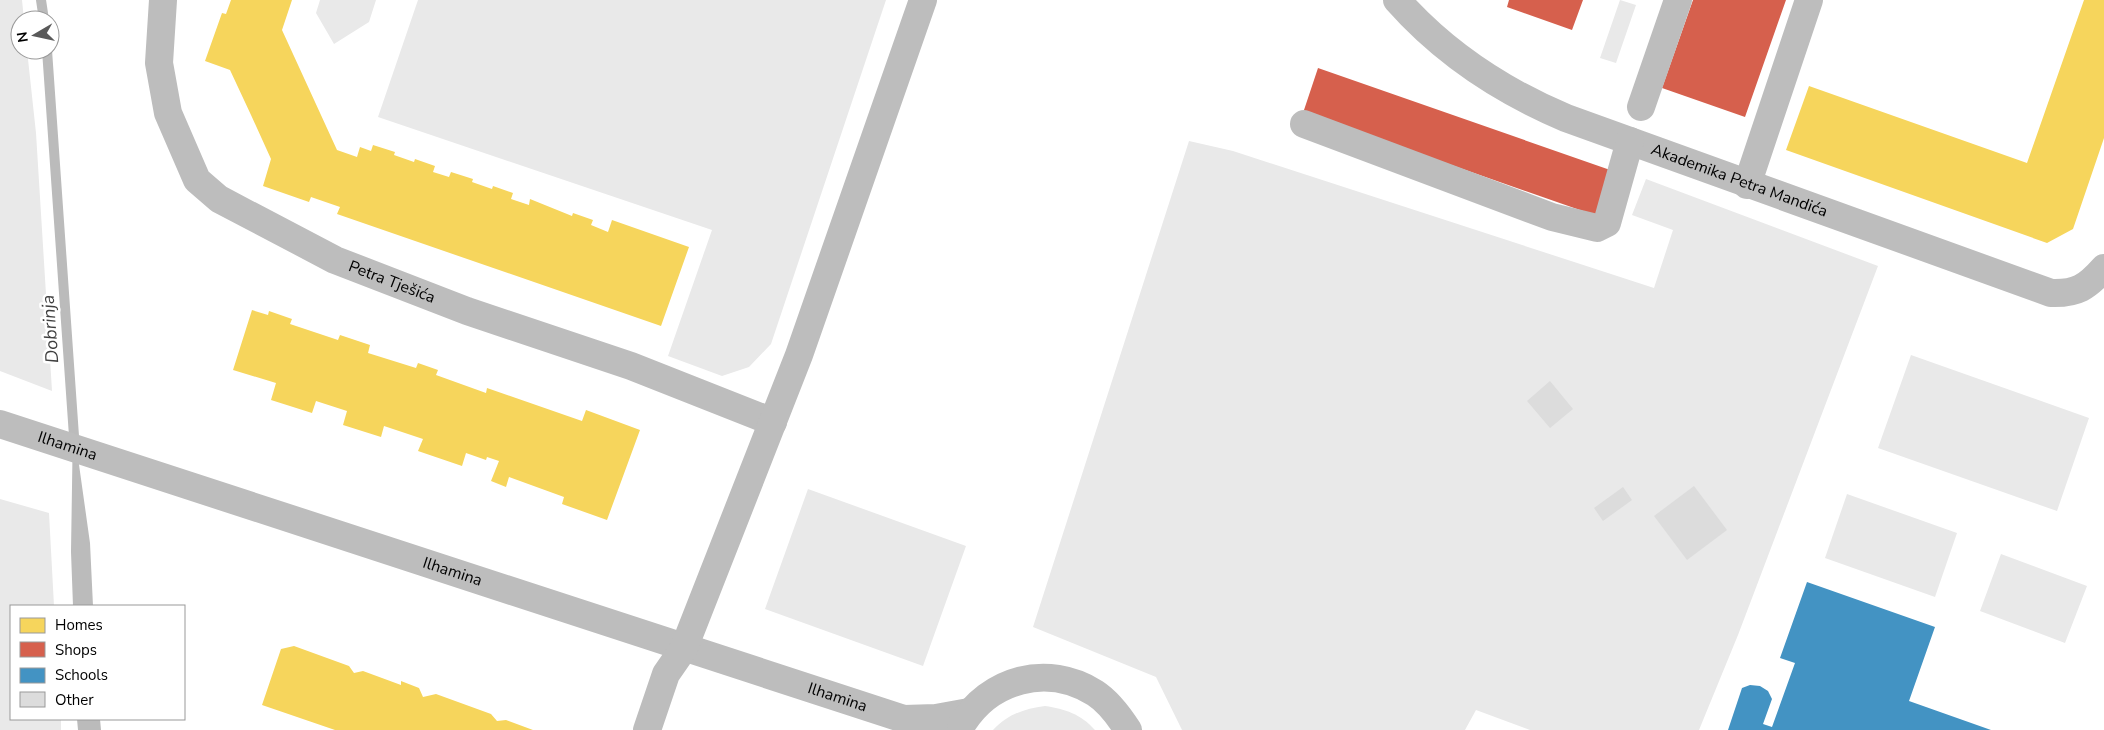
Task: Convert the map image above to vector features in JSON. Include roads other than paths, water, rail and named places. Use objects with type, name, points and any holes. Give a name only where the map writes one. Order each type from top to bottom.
[{"type":"street","name":"Petra Tješića","points":[[163,0],[160,63],[168,113],[197,180],[219,199],[335,260],[466,311],[631,366],[774,422]]},
{"type":"street","points":[[647,730],[666,674],[684,648],[774,422],[876,138],[923,0]]},
{"type":"street","name":"Akademika Petra Mandića","points":[[1397,0],[1408,13],[1456,55],[1505,88],[1566,118],[1747,185],[2051,293],[2071,292],[2086,286],[2104,268]]},
{"type":"street","points":[[1641,107],[1678,0]]},
{"type":"street","points":[[1747,185],[1809,0]]},
{"type":"street","points":[[1304,124],[1552,217],[1597,228],[1606,223],[1630,141]]},
{"type":"street","name":"Ilhamina","points":[[0,424],[684,648],[911,725],[936,718],[964,721]]},
{"type":"street","points":[[964,721],[995,690],[1020,680],[1046,677],[1072,682],[1095,693],[1115,710],[1128,730]]},
{"type":"waterway","name":"Dobrinja","points":[[41,0],[42,10]]},
{"type":"waterway","name":"Dobrinja","points":[[48,60],[74,436]]}]
